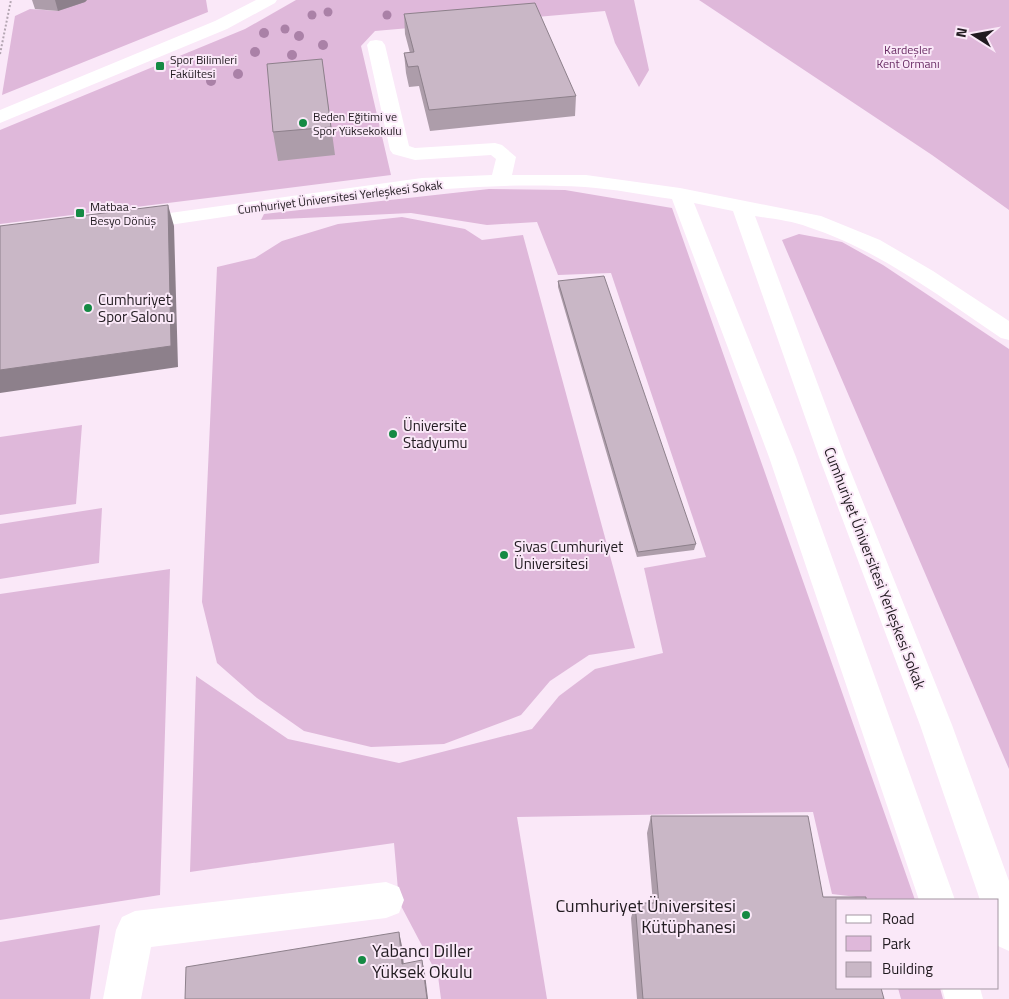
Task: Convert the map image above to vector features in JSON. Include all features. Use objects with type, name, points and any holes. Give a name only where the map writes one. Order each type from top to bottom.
[{"type":"street","points":[[0,106],[252,0]]},
{"type":"street","points":[[0,117],[221,25],[270,0]]},
{"type":"street","points":[[376,45],[400,150],[415,154],[495,149],[506,157],[501,181]]},
{"type":"street","name":"Cumhuriyet Üniversitesi Yerleşkesi Sokak","points":[[118,226],[422,184],[501,181],[586,181],[680,194],[813,221],[872,245],[925,276],[1009,332]]},
{"type":"street","points":[[680,194],[708,261],[821,565],[937,899]]},
{"type":"street","name":"Cumhuriyet Üniversitesi Yerleşkesi Sokak","points":[[741,205],[832,457],[936,725],[997,899]]},
{"type":"street","points":[[122,999],[135,930],[386,900]]},
{"type":"street","name":"Cumhuriyet Üniversitesi Yerleşkesi Sokak","points":[[999,904],[1009,932]]},
{"type":"path","points":[[0,54],[11,0]]},
{"type":"green space","points":[[87,0],[206,0],[208,12],[2,95],[15,16],[30,9],[58,11]]},
{"type":"green space","points":[[296,0],[634,0],[649,70],[639,87],[615,43],[605,11],[375,31],[361,46],[391,175],[0,224],[0,130],[245,29]]},
{"type":"green space","name":"Kardeşler Kent Ormanı","points":[[699,0],[1009,0],[1009,210],[932,155]]},
{"type":"green space","points":[[489,189],[565,190],[672,208],[915,899],[865,899],[832,894],[813,812],[517,817],[547,999],[441,999],[438,976],[399,902],[394,843],[190,872],[196,676],[288,739],[399,763],[532,729],[559,696],[595,669],[663,653],[644,568],[706,557],[611,273],[558,275],[537,222],[487,225],[411,213],[261,220],[264,214]]},
{"type":"green space","name":"Üniversite Stadyumu","points":[[402,217],[465,229],[482,240],[523,235],[635,648],[589,655],[550,681],[521,715],[444,744],[371,747],[304,731],[257,698],[217,663],[202,602],[217,267],[255,258],[282,241],[338,224]]},
{"type":"green space","points":[[799,234],[842,242],[883,265],[1009,349],[1009,769],[782,240]]},
{"type":"green space","points":[[82,425],[76,504],[0,515],[0,437]]},
{"type":"green space","points":[[102,508],[99,563],[0,579],[0,524]]},
{"type":"green space","points":[[170,569],[160,895],[0,920],[0,594]]},
{"type":"green space","points":[[100,925],[90,999],[0,999],[0,942]]},
{"type":"green space","points":[[898,989],[940,989],[943,999],[901,999]]},
{"type":"building","points":[[535,3],[576,96],[429,110],[418,66],[408,67],[404,53],[414,52],[404,14]]},
{"type":"building","points":[[322,59],[331,127],[273,132],[267,64]]},
{"type":"building","name":"Cumhuriyet Spor Salonu","points":[[168,205],[171,346],[0,370],[0,226]]},
{"type":"building","points":[[604,276],[696,544],[638,552],[558,281]]},
{"type":"building","name":"Cumhuriyet Üniversitesi Kütüphanesi","points":[[651,816],[808,816],[823,897],[866,897],[866,899],[836,899],[836,989],[881,989],[884,999],[643,999],[635,903],[659,903]]},
{"type":"building","name":"Yabancı Diller Yüksek Okulu","points":[[399,932],[402,964],[422,960],[427,999],[185,999],[186,967]]},
{"type":"place","name":"Spor Bilimleri Fakültesi","points":[[160,66]]},
{"type":"place","name":"Beden Eğitimi ve Spor Yüksekokulu","points":[[303,123]]},
{"type":"place","name":"Matbaa - Besyo Dönüş","points":[[80,213]]},
{"type":"place","name":"Cumhuriyet Spor Salonu","points":[[88,308]]},
{"type":"place","name":"Üniversite Stadyumu","points":[[393,434]]},
{"type":"place","name":"Sivas Cumhuriyet Üniversitesi","points":[[504,555]]},
{"type":"place","name":"Cumhuriyet Üniversitesi Kütüphanesi","points":[[746,915]]},
{"type":"place","name":"Yabancı Diller Yüksek Okulu","points":[[362,960]]}]
